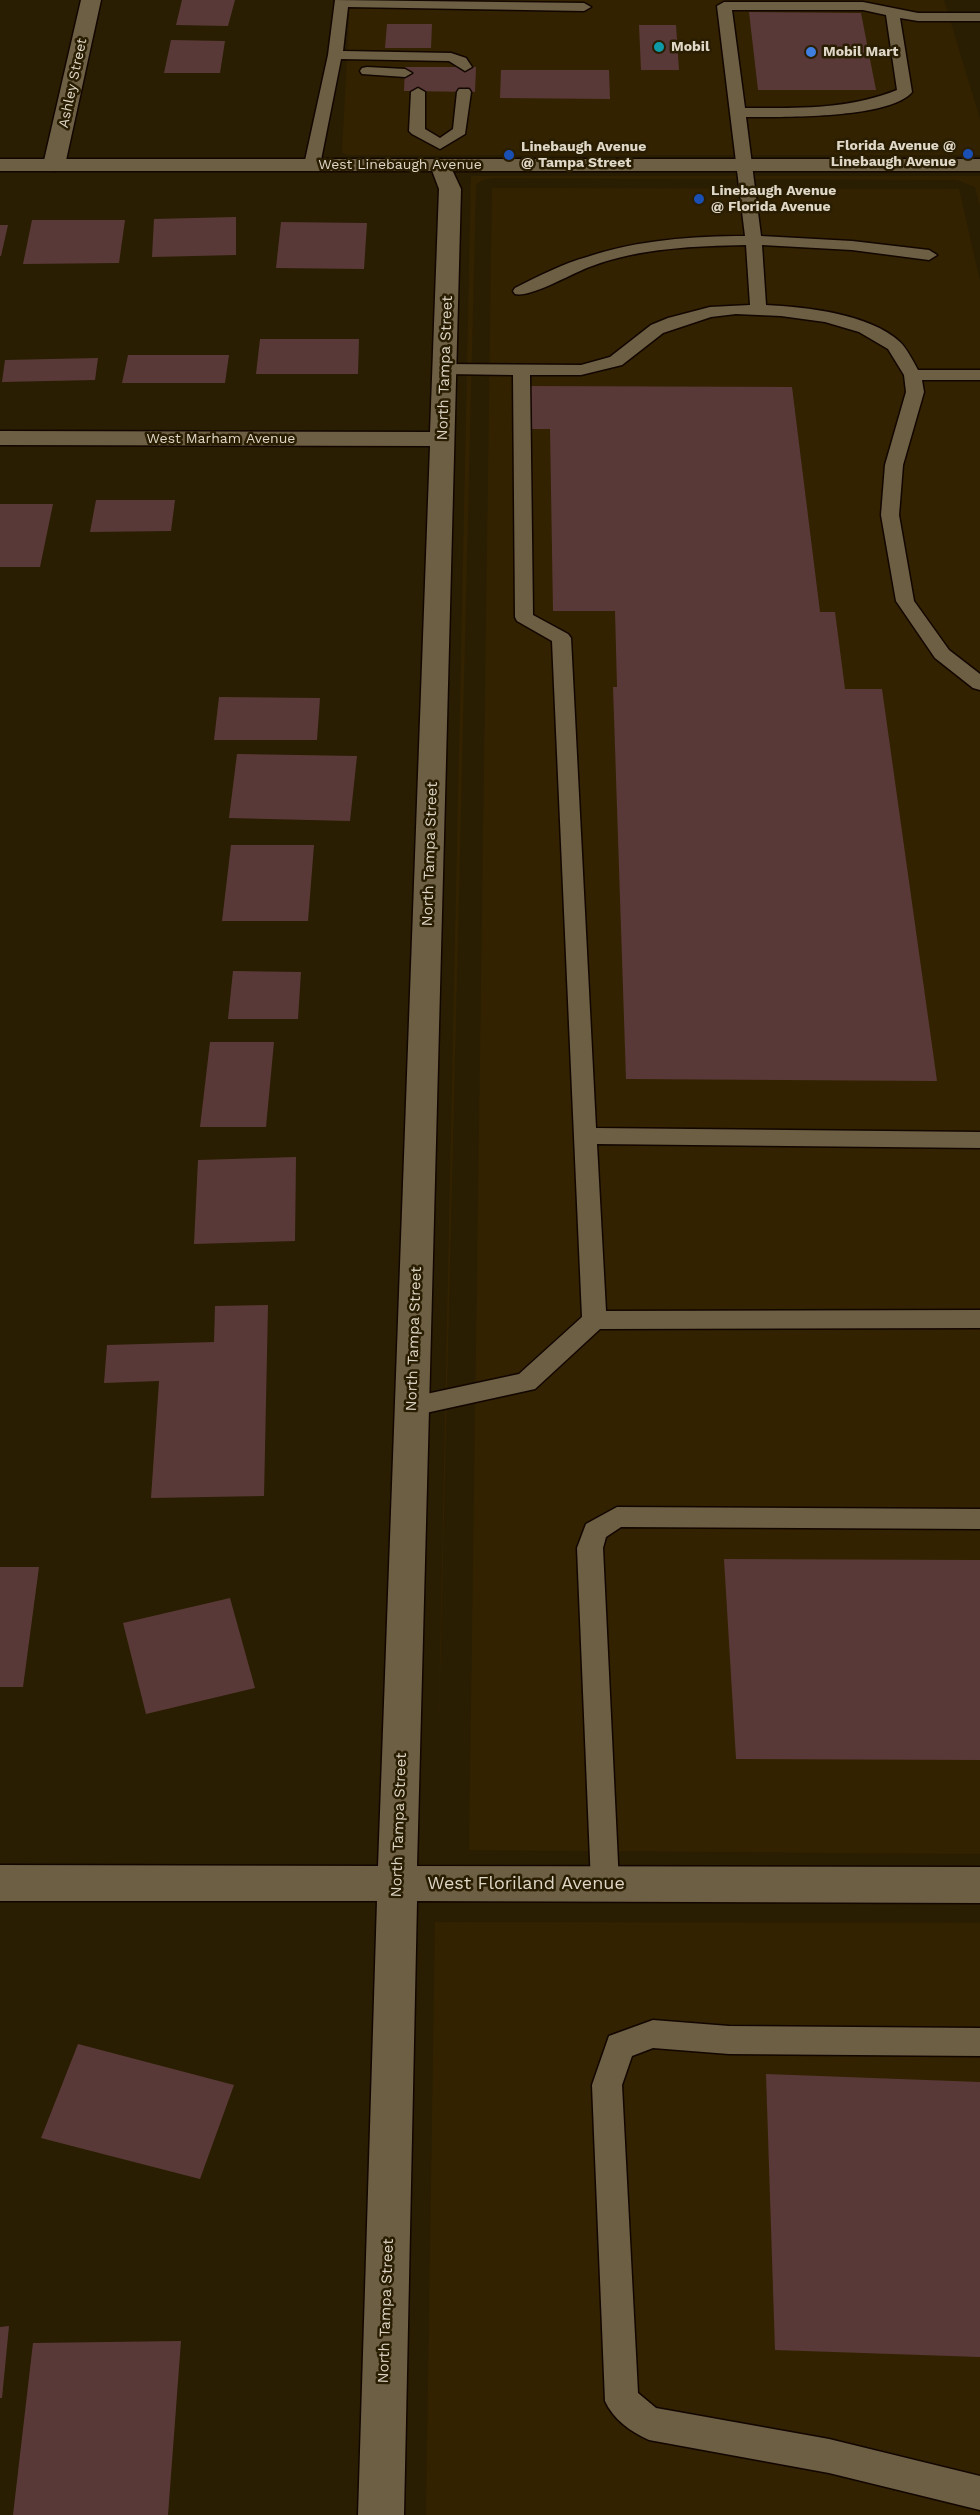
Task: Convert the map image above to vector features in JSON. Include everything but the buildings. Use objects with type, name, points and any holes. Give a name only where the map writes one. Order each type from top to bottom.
[{"type":"street","name":"Ashley Street","points":[[54,165],[91,0]]},
{"type":"street","name":"West Linebaugh Avenue","points":[[0,165],[312,165],[440,155],[744,166],[980,165]]},
{"type":"street","name":"North Tampa Street","points":[[381,2515],[412,1406],[450,189],[440,155]]},
{"type":"street","name":"West Marham Avenue","points":[[0,438],[442,439]]},
{"type":"street","name":"West Floriland Avenue","points":[[0,1883],[980,1885]]},
{"type":"lane","points":[[312,165],[343,70],[335,55],[342,2],[585,7]]},
{"type":"lane","points":[[758,309],[754,240],[724,6],[862,3],[918,17],[980,17]]},
{"type":"lane","points":[[738,113],[829,112],[887,100],[905,92],[892,11]]},
{"type":"lane","points":[[335,55],[451,57],[461,61],[465,67]]},
{"type":"lane","points":[[343,70],[405,73]]},
{"type":"lane","points":[[418,92],[417,131],[440,155],[460,131],[464,92]]},
{"type":"lane","points":[[521,291],[566,270],[614,254],[670,246],[754,240],[884,248],[929,255]]},
{"type":"lane","points":[[445,369],[581,370],[616,361],[657,329],[710,312],[758,309],[827,316],[865,328],[894,346],[913,375],[915,392],[894,465],[890,515],[905,602],[942,654],[980,684]]},
{"type":"lane","points":[[521,369],[524,618],[561,638],[594,1320]]},
{"type":"lane","points":[[913,375],[980,375]]},
{"type":"lane","points":[[585,1136],[980,1140]]},
{"type":"lane","points":[[412,1406],[526,1382],[594,1320],[980,1319]]},
{"type":"lane","points":[[605,1884],[590,1548],[595,1531],[617,1516],[980,1519]]},
{"type":"lane","points":[[980,2042],[729,2040],[653,2034],[620,2046],[607,2085],[622,2401],[648,2423],[829,2456],[980,2493]]},
{"type":"shaded area","points":[[350,0],[944,0],[980,119],[980,155],[349,155],[342,153]]},
{"type":"shaded area","points":[[471,176],[980,176],[980,206],[975,187],[957,180],[492,178],[482,180],[476,185],[436,1846]]},
{"type":"shaded area","points":[[492,188],[959,189],[980,281],[980,1854],[469,1850]]},
{"type":"shaded area","points":[[435,1922],[980,1923],[980,2515],[426,2515]]},
{"type":"place","name":"Mobil","points":[[659,47]]},
{"type":"place","name":"Mobil Mart","points":[[811,52]]},
{"type":"place","name":"Florida Avenue @ Linebaugh Avenue","points":[[968,154]]},
{"type":"place","name":"Linebaugh Avenue @ Tampa Street","points":[[509,155]]},
{"type":"place","name":"Linebaugh Avenue @ Florida Avenue","points":[[699,199]]}]
